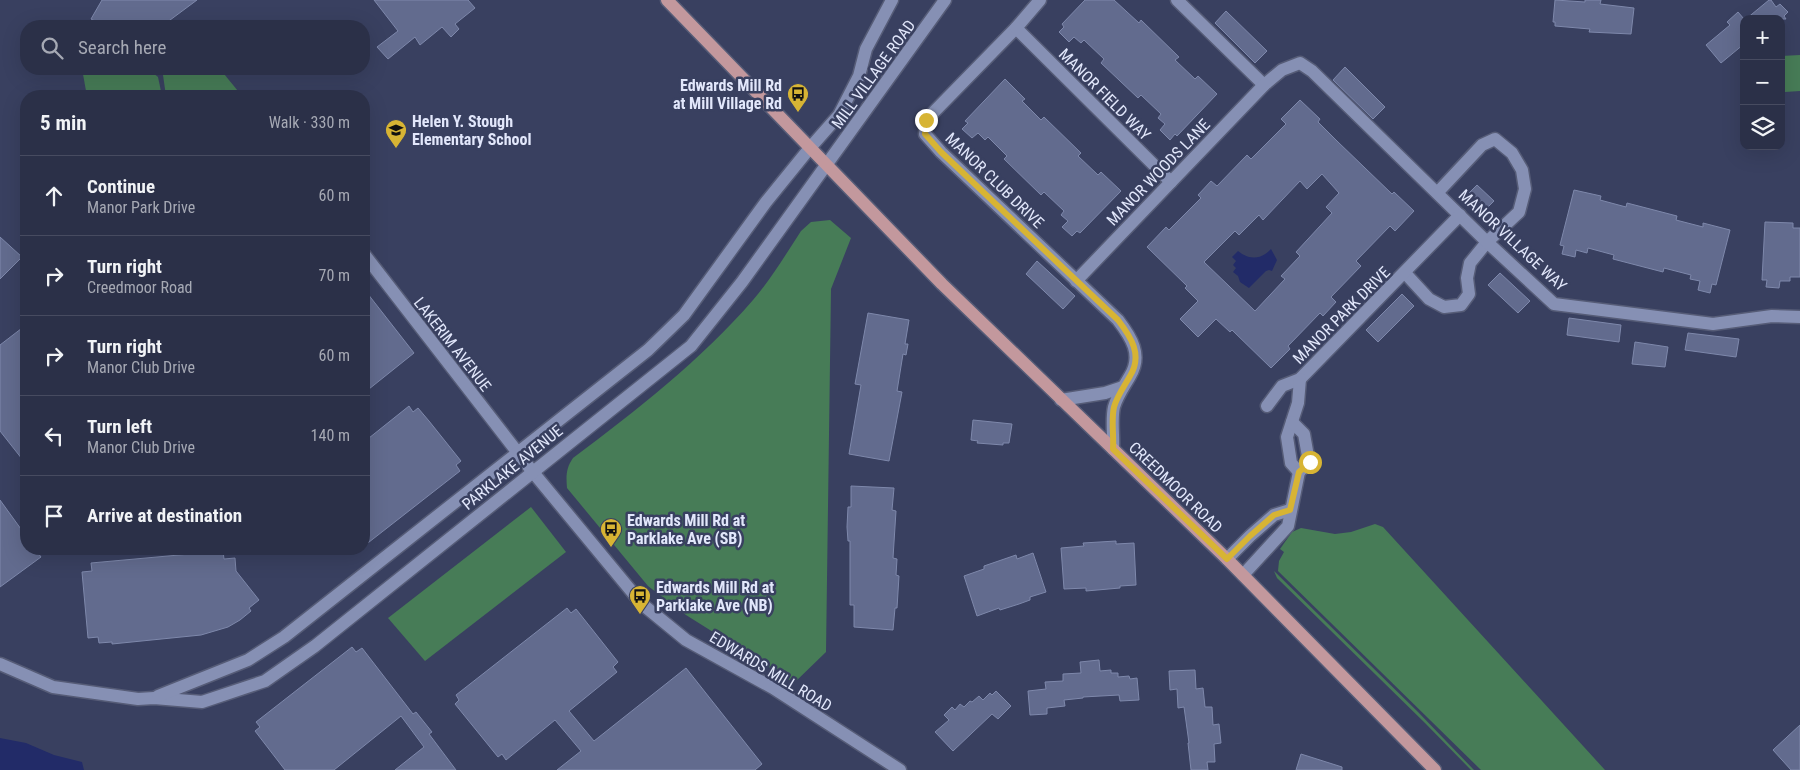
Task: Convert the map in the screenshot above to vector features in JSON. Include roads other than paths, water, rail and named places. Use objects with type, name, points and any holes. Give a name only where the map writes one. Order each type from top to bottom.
[{"type":"main road","points":[[667,0],[827,166]]},
{"type":"main road","name":"CREEDMOOR ROAD","points":[[827,166],[942,284],[1227,559],[1435,770]]},
{"type":"street","name":"MILL VILLAGE ROAD","points":[[809,148],[839,115],[859,76],[866,49],[892,0]]},
{"type":"street","name":"MILL VILLAGE ROAD","points":[[827,166],[946,0]]},
{"type":"street","name":"MANOR CLUB DRIVE","points":[[1040,0],[1016,28],[926,120],[925,134],[941,152],[1118,320],[1129,334],[1137,352],[1132,373],[1114,407],[1113,449]]},
{"type":"street","points":[[1178,0],[1264,85]]},
{"type":"street","name":"MANOR FIELD WAY","points":[[1016,28],[1171,182]]},
{"type":"street","name":"MANOR VILLAGE WAY","points":[[1264,85],[1282,70],[1300,63],[1312,71],[1554,304],[1713,324],[1772,316],[1800,317]]},
{"type":"street","name":"MANOR WOODS LANE","points":[[1076,281],[1264,85]]},
{"type":"street","name":"MANOR PARK DRIVE","points":[[1405,273],[1429,299],[1444,308],[1461,305],[1469,294],[1467,278],[1470,263],[1488,242],[1519,212],[1525,189],[1522,170],[1512,153],[1495,139],[1482,145],[1438,192]]},
{"type":"street","name":"PARKLAKE AVENUE","points":[[154,698],[248,660],[284,637],[648,350],[684,314],[766,202],[809,148]]},
{"type":"street","name":"PARKLAKE AVENUE","points":[[0,664],[53,687],[138,699],[154,698],[202,702],[265,681],[358,613],[532,471],[691,346],[742,282],[827,166]]},
{"type":"street","name":"MANOR PARK DRIVE","points":[[1267,406],[1282,386],[1300,379],[1460,215]]},
{"type":"street","name":"LAKERIM AVENUE","points":[[370,262],[518,453]]},
{"type":"street","name":"MANOR PARK DRIVE","points":[[1299,472],[1291,463],[1287,437],[1298,403],[1300,379]]},
{"type":"street","points":[[1061,400],[1104,393],[1123,387]]},
{"type":"street","points":[[1243,575],[1288,526],[1299,472],[1310,462],[1304,434],[1292,422]]},
{"type":"street","name":"EDWARDS MILL ROAD","points":[[518,453],[642,604],[686,640],[774,688],[900,770]]},
{"type":"street","points":[[1227,559],[1274,515],[1290,510]]},
{"type":"place","name":"Edwards Mill Rd at Mill Village Rd","points":[[798,113]]},
{"type":"place","name":"Helen Y. Stough Elementary School","points":[[396,149]]},
{"type":"place","name":"Edwards Mill Rd at Parklake Ave (SB)","points":[[611,548]]},
{"type":"place","name":"Edwards Mill Rd at Parklake Ave (NB)","points":[[640,615]]}]
